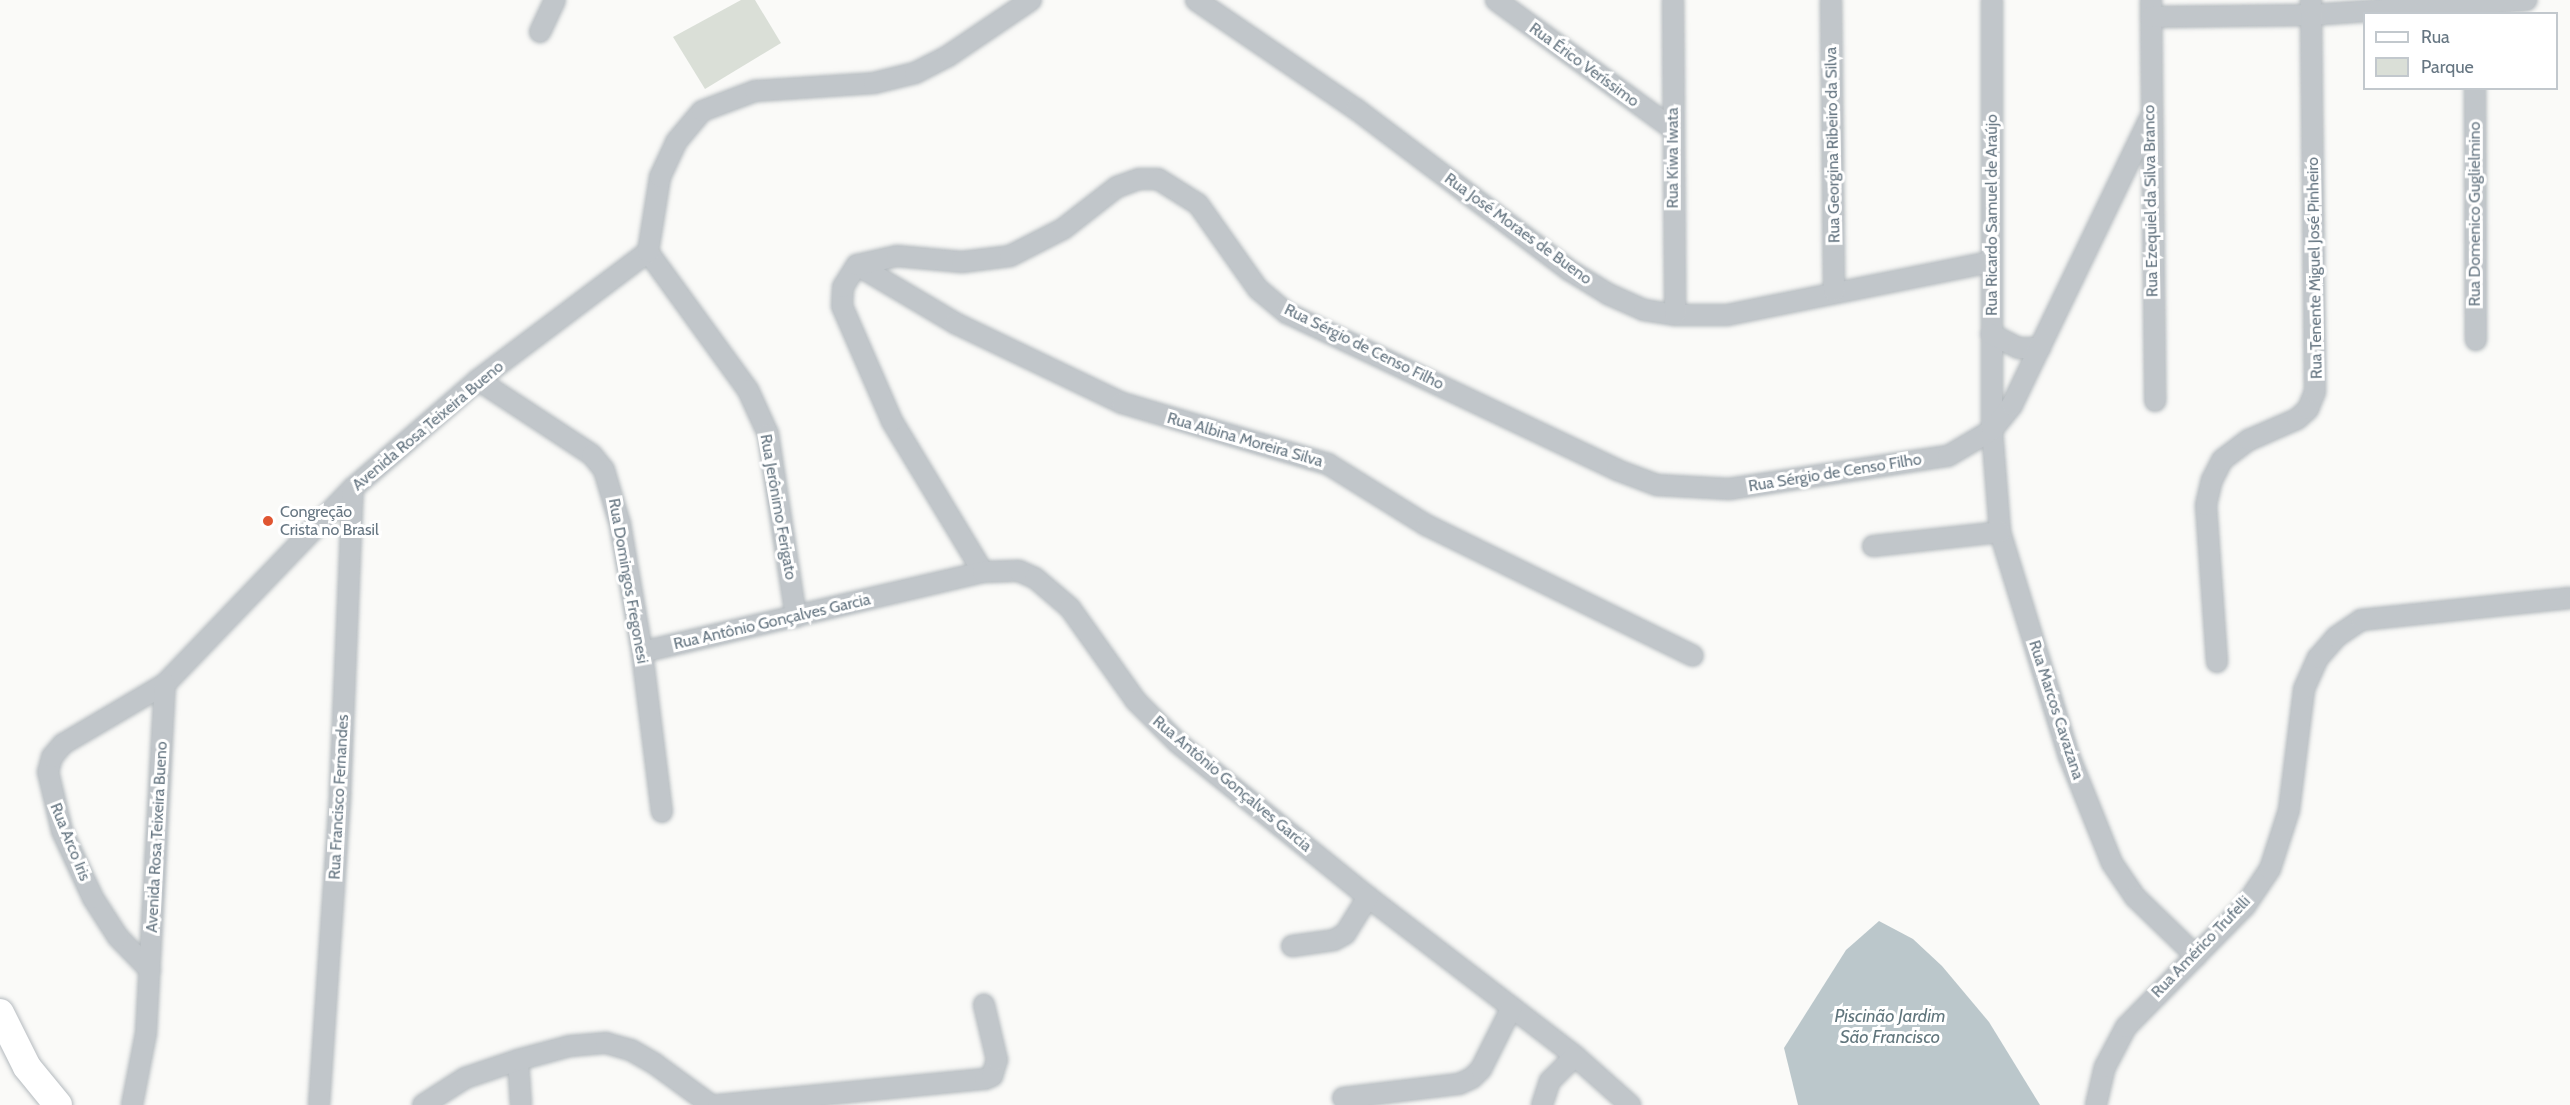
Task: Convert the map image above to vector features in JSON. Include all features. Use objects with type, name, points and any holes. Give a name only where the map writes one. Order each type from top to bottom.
[{"type":"street","points":[[540,32],[555,0]]},
{"type":"street","points":[[648,252],[660,177],[676,142],[702,111],[755,91],[874,83],[915,72],[948,56],[1031,0]]},
{"type":"street","name":"Rua José Moraes de Bueno","points":[[1196,0],[1356,109],[1569,270],[1608,294],[1644,310],[1675,315],[1727,315],[1834,291],[1991,262]]},
{"type":"street","name":"Rua Kiwa Iwata","points":[[1673,0],[1672,129],[1675,315]]},
{"type":"street","name":"Rua Georgina Ribeiro da Silva","points":[[1831,0],[1834,291]]},
{"type":"street","name":"Rua Ricardo Samuel de Araújo","points":[[1992,0],[1992,430]]},
{"type":"street","points":[[2151,9],[2474,6],[2526,0]]},
{"type":"street","name":"Rua Érico Veríssimo","points":[[1502,2],[1672,129]]},
{"type":"street","name":"Rua Tenente Miguel José Pinheiro","points":[[2217,662],[2206,505],[2211,480],[2222,459],[2249,440],[2297,418],[2308,409],[2315,392],[2311,8]]},
{"type":"street","name":"Rua Ezequiel da Silva Branco","points":[[2151,9],[2150,118],[2155,401]]},
{"type":"street","name":"Rua Domenico Guglielmino","points":[[2475,90],[2476,340]]},
{"type":"street","name":"Rua Sérgio de Censo Filho","points":[[857,265],[897,256],[962,262],[1010,256],[1063,229],[1117,188],[1139,179],[1158,179],[1198,204],[1258,289],[1287,313],[1657,485],[1729,489],[1948,456],[1992,430],[2012,405],[2150,118]]},
{"type":"street","name":"Avenida Rosa Teixeira Bueno","points":[[132,1105],[146,1033],[165,684],[353,488],[478,380],[648,252]]},
{"type":"street","name":"Rua Jerônimo Ferigato","points":[[648,252],[748,390],[768,434],[796,617]]},
{"type":"street","points":[[857,265],[843,287],[843,306],[892,421],[983,572]]},
{"type":"street","name":"Rua Albina Moreira Silva","points":[[857,265],[955,323],[1122,403],[1328,464],[1426,525],[1693,656]]},
{"type":"street","points":[[1991,334],[2012,346],[2040,348]]},
{"type":"street","name":"Rua Domingos Fregonesi","points":[[478,380],[592,455],[604,470],[620,524],[642,652],[662,812]]},
{"type":"street","name":"Rua Marcos Cavazana","points":[[1992,430],[2000,532],[2069,756],[2112,863],[2135,897],[2196,956]]},
{"type":"street","name":"Rua Francisco Fernandes","points":[[319,1105],[340,793],[353,488]]},
{"type":"street","points":[[1873,546],[2000,532]]},
{"type":"street","name":"Rua Antônio Gonçalves Garcia","points":[[642,652],[983,572],[1018,571],[1052,590],[1070,608],[1136,701],[1178,743],[1368,897],[1575,1056],[1630,1105]]},
{"type":"street","name":"Rua Américo Trufelli","points":[[2096,1105],[2105,1067],[2127,1027],[2244,906],[2270,869],[2289,810],[2304,689],[2318,658],[2336,637],[2361,620],[2570,598]]},
{"type":"street","name":"Rua Arco Iris","points":[[150,970],[118,937],[93,898],[62,831],[48,772],[52,757],[63,744],[165,684]]},
{"type":"street","points":[[1292,946],[1334,940],[1345,934],[1368,897]]},
{"type":"street","points":[[718,1105],[985,1079],[992,1076],[997,1059],[984,1005]]},
{"type":"street","points":[[1343,1098],[1459,1084],[1472,1078],[1481,1069],[1512,1007]]},
{"type":"street","points":[[0,1013],[27,1067],[58,1105]]},
{"type":"street","points":[[423,1105],[465,1078],[518,1060],[570,1046],[606,1043],[631,1050],[655,1064],[711,1105]]},
{"type":"street","points":[[1542,1105],[1550,1081],[1575,1056]]},
{"type":"street","points":[[518,1060],[522,1105]]},
{"type":"green space","points":[[741,0],[755,0],[781,43],[705,89],[673,37]]},
{"type":"water","name":"Piscinão Jardim São Francisco","points":[[1879,921],[1913,939],[1942,966],[1989,1022],[2040,1105],[1798,1105],[1784,1048],[1846,950]]},
{"type":"place","name":"Congreção Crista no Brasil","points":[[268,521]]}]
